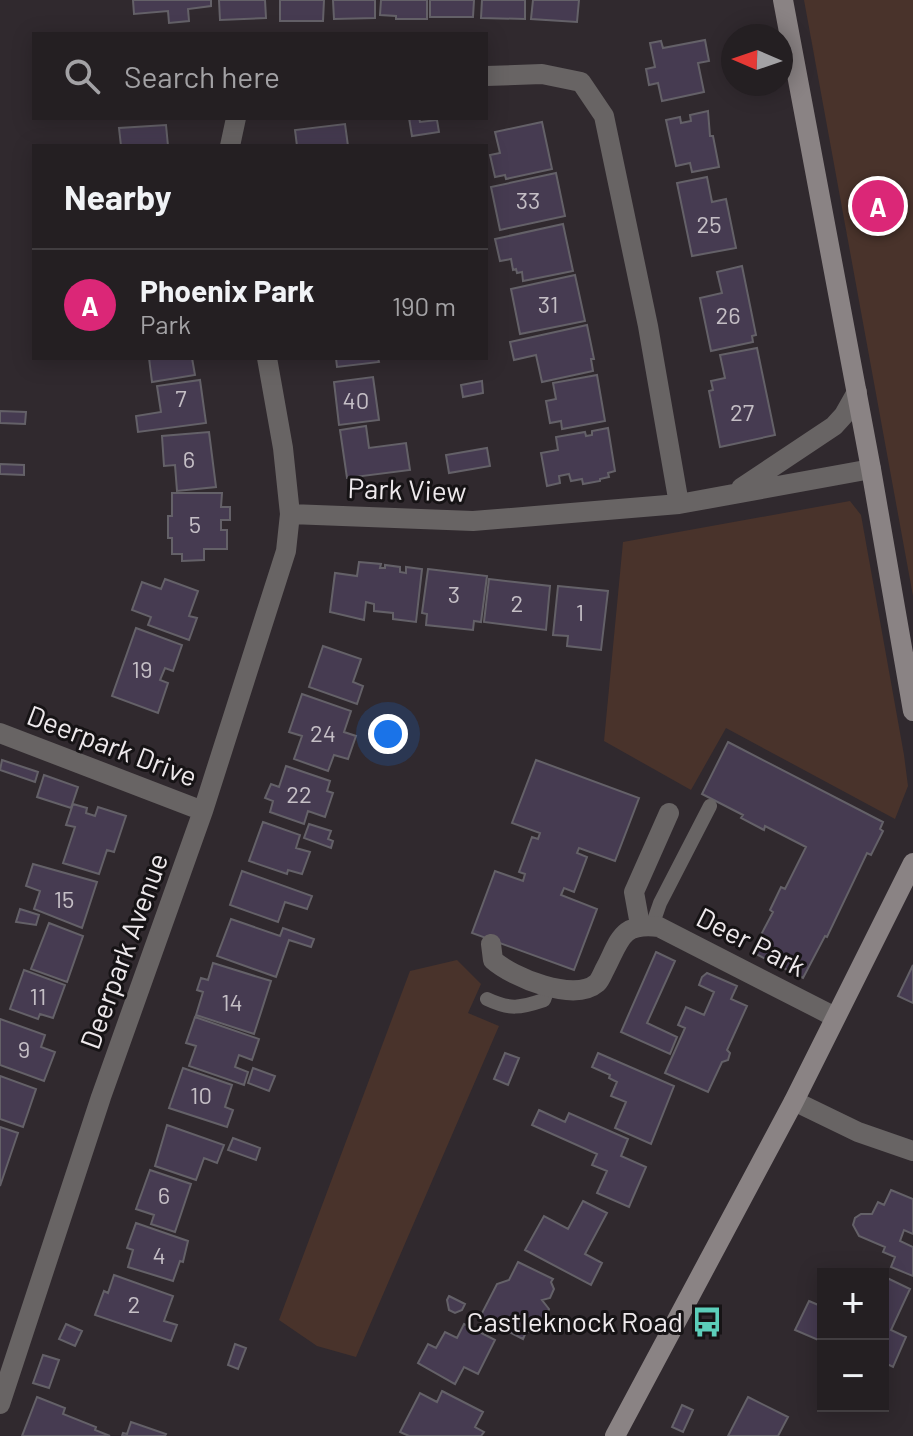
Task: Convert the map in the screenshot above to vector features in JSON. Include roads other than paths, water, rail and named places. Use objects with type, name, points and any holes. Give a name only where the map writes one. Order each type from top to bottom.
[{"type":"main road","points":[[783,0],[913,711]]},
{"type":"main road","points":[[615,1436],[794,1101],[913,863]]},
{"type":"street","points":[[488,76],[542,74],[581,82],[604,116],[648,326],[679,504]]},
{"type":"street","points":[[230,144],[236,120]]},
{"type":"street","points":[[267,360],[283,448],[290,514]]},
{"type":"street","name":"Park View","points":[[731,494],[834,426],[857,392]]},
{"type":"street","name":"Park View","points":[[290,514],[473,521],[679,504],[871,469]]},
{"type":"street","name":"Deerpark Avenue","points":[[0,1404],[101,1097],[203,811],[286,551],[290,514]]},
{"type":"street","name":"Deerpark Drive","points":[[0,733],[203,811]]},
{"type":"street","points":[[491,944],[493,960],[501,967],[549,986],[588,988],[599,981],[620,937],[646,926],[634,892],[669,813]]},
{"type":"street","name":"Deer Park","points":[[646,926],[659,927],[835,1017]]},
{"type":"street","points":[[794,1101],[858,1132],[913,1151]]},
{"type":"lane","points":[[646,926],[710,806]]},
{"type":"lane","points":[[487,999],[506,1008],[529,1005],[544,1000],[549,986]]},
{"type":"place","name":"Phoenix Park","points":[[878,206]]},
{"type":"place","name":"Castleknock Road","points":[[707,1322]]}]
